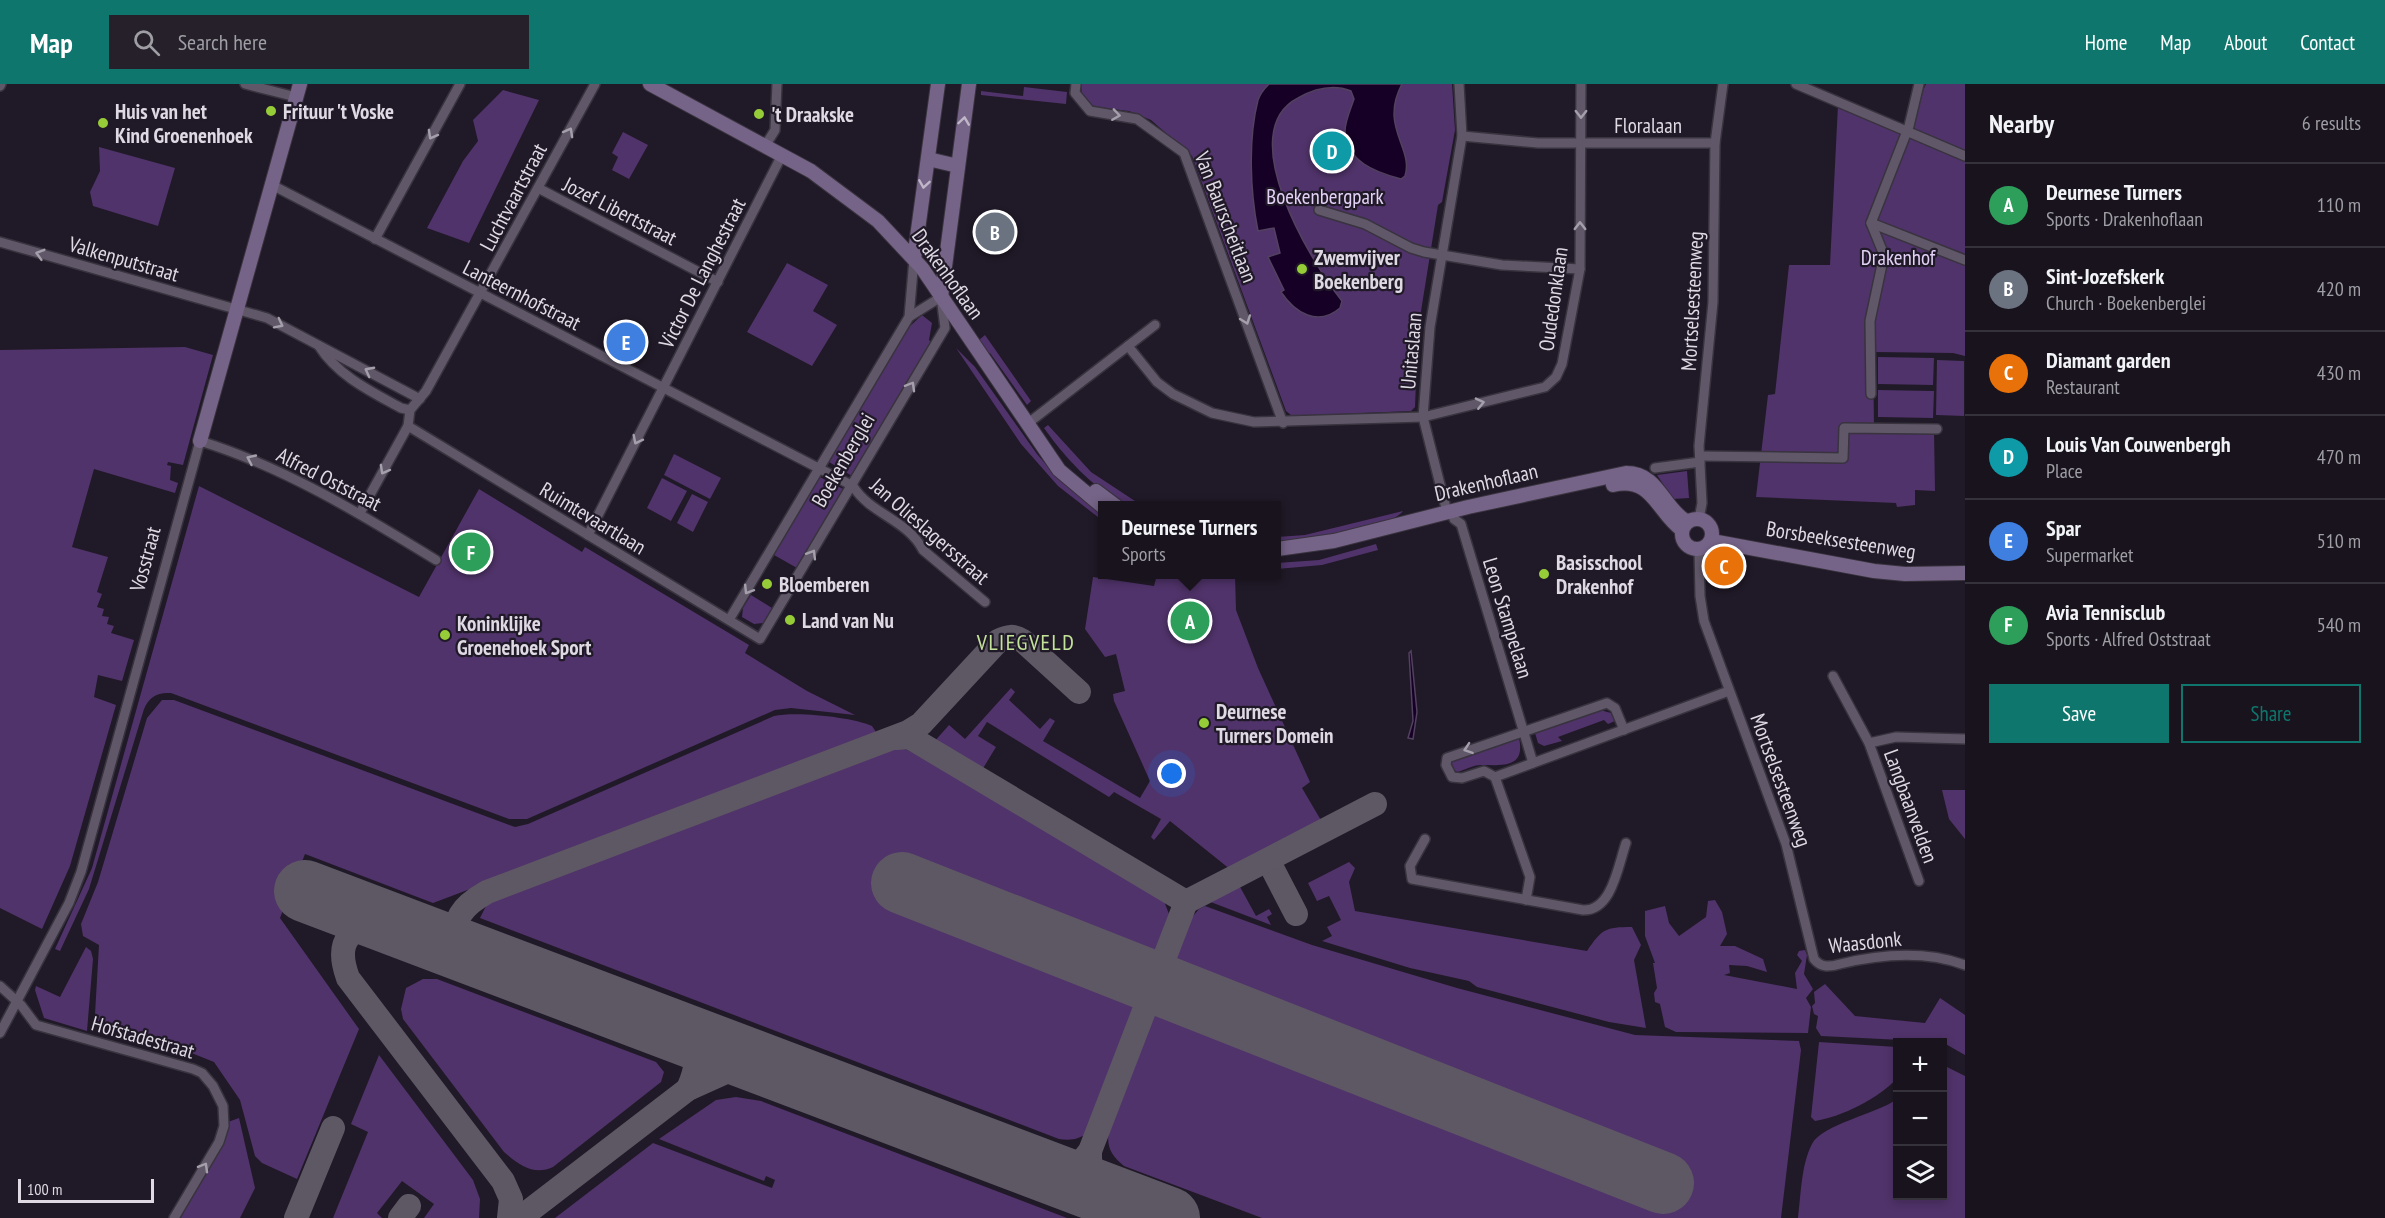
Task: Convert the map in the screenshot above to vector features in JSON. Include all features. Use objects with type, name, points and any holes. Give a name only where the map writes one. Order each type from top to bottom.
[{"type":"street","points":[[245,84],[298,91]]},
{"type":"street","points":[[375,239],[460,84]]},
{"type":"street","name":"Luchtvaartstraat","points":[[410,410],[420,399],[481,294],[595,84]]},
{"type":"street","name":"Drakenhoflaan","points":[[650,84],[782,155],[848,197],[890,232],[915,259],[1059,470],[1098,503]]},
{"type":"street","points":[[765,146],[774,130],[777,84]]},
{"type":"street","name":"Boekenberglei","points":[[729,620],[909,317],[938,84]]},
{"type":"street","name":"Boekenberglei","points":[[760,639],[945,328],[941,297],[969,84]]},
{"type":"street","name":"Van Baurscheitlaan","points":[[1076,84],[1075,93],[1090,111],[1137,119],[1184,153],[1283,423]]},
{"type":"street","name":"Unitaslaan","points":[[1450,516],[1423,417],[1430,327],[1462,136],[1459,84]]},
{"type":"street","name":"Oudedonklaan","points":[[1128,346],[1157,382],[1191,405],[1232,419],[1283,423],[1423,417],[1539,390],[1552,383],[1562,364],[1580,269],[1581,84]]},
{"type":"street","name":"Mortselsesteenweg","points":[[1689,523],[1702,503],[1700,459],[1713,302],[1715,143],[1722,84]]},
{"type":"street","points":[[1796,84],[1965,156]]},
{"type":"street","points":[[1870,394],[1870,321],[1884,255],[1872,223],[1907,133],[1919,84]]},
{"type":"street","name":"Vosstraat","points":[[0,1033],[69,903],[81,872],[298,91]]},
{"type":"street","name":"Floralaan","points":[[1462,136],[1538,143],[1715,143]]},
{"type":"street","name":"Victor De Langhestraat","points":[[588,535],[782,155]]},
{"type":"street","points":[[928,159],[958,166]]},
{"type":"street","name":"Lanteernhofstraat","points":[[272,185],[820,467]]},
{"type":"street","name":"Jozef Libertstraat","points":[[538,188],[718,282]]},
{"type":"street","points":[[1319,210],[1365,224],[1411,248],[1441,255],[1502,265],[1580,269]]},
{"type":"street","points":[[1872,223],[1965,260]]},
{"type":"street","name":"Valkenputstraat","points":[[0,242],[267,318],[420,399]]},
{"type":"street","name":"Boekenberglei","points":[[909,317],[941,297]]},
{"type":"street","points":[[1027,424],[1155,325]]},
{"type":"street","points":[[318,344],[325,355],[353,380],[401,408],[410,410],[408,426],[360,513]]},
{"type":"street","name":"Drakenhoflaan","points":[[1027,424],[1065,464],[1110,501]]},
{"type":"street","name":"Ruimtevaartlaan","points":[[408,426],[760,639]]},
{"type":"street","points":[[1654,468],[1700,459],[1843,458],[1844,428],[1937,429]]},
{"type":"street","name":"Alfred Oststraat","points":[[200,441],[250,459],[360,513],[436,560]]},
{"type":"street","name":"Jan Olieslagersstraat","points":[[820,467],[853,486],[890,520],[900,523],[919,542],[923,550],[985,602]]},
{"type":"street","name":"Drakenhoflaan","points":[[1281,548],[1334,541],[1633,473],[1655,485],[1673,512],[1689,523]]},
{"type":"street","name":"Drakenhoflaan","points":[[1281,558],[1321,553],[1450,516]]},
{"type":"street","name":"Leon Stampelaan","points":[[1450,516],[1461,524],[1533,763]]},
{"type":"street","points":[[1689,523],[1708,526],[1712,541],[1707,548],[1699,551],[1688,544],[1689,523]]},
{"type":"street","name":"Borsbeeksesteenweg","points":[[1712,541],[1874,571],[1905,574],[1965,573]]},
{"type":"street","name":"Mortselsesteenweg","points":[[1699,551],[1700,596],[1704,621],[1786,844],[1812,952]]},
{"type":"street","name":"Langbaanvelden","points":[[1833,676],[1869,743],[1919,881]]},
{"type":"street","points":[[1495,777],[1729,691]]},
{"type":"street","points":[[1526,900],[1530,877],[1495,777],[1488,772],[1480,771],[1462,778],[1452,777],[1446,765],[1447,758],[1523,729],[1607,703],[1615,708],[1623,730]]},
{"type":"street","name":"Langbaanvelden","points":[[1869,743],[1896,737],[1965,739]]},
{"type":"street","points":[[1425,839],[1410,866],[1412,879],[1583,910],[1598,908],[1607,894],[1626,843]]},
{"type":"street","name":"Waasdonk","points":[[1812,952],[1818,964],[1824,966],[1874,957],[1913,955],[1965,965]]},
{"type":"street","name":"Hofstadestraat","points":[[0,986],[17,1000],[36,1025],[193,1069],[202,1073],[213,1086],[223,1106],[224,1126],[219,1142],[174,1218]]},
{"type":"green space","name":"Boekenbergpark","points":[[1081,84],[1452,84],[1455,130],[1442,202],[1438,205],[1418,330],[1415,407],[1411,411],[1292,416],[1286,411],[1192,156],[1151,120],[1129,111],[1092,107],[1082,98]]},
{"type":"green space","name":"Drakenhof","points":[[1926,84],[1965,84],[1965,356],[1953,353],[1873,352],[1874,426],[1934,430],[1935,491],[1915,490],[1915,505],[1897,507],[1896,503],[1756,497],[1768,395],[1775,394],[1789,265],[1830,265],[1838,105],[1904,133]]},
{"type":"green space","points":[[1024,87],[1067,92],[1066,104],[981,95],[981,91],[1023,96]]},
{"type":"green space","points":[[503,90],[539,100],[469,243],[427,228],[463,161],[478,141],[473,120]]},
{"type":"green space","points":[[623,132],[648,145],[629,179],[612,170],[618,157],[612,153]]},
{"type":"green space","points":[[99,147],[175,168],[158,226],[93,206],[90,192],[100,171]]},
{"type":"green space","points":[[787,263],[828,285],[813,311],[837,325],[812,366],[747,332]]},
{"type":"green space","points":[[922,315],[932,323],[929,340],[931,342],[852,476],[829,462],[908,328]]},
{"type":"green space","points":[[985,335],[1031,401],[1027,405],[990,353],[987,355],[979,340]]},
{"type":"green space","points":[[185,347],[213,355],[183,465],[168,462],[167,465],[171,466],[170,480],[178,483],[175,493],[94,469],[72,547],[108,557],[97,592],[102,594],[97,607],[104,609],[102,616],[109,617],[107,624],[114,626],[111,633],[134,640],[122,681],[98,675],[94,697],[116,705],[70,866],[42,929],[0,908],[0,350]]},
{"type":"green space","points":[[956,348],[975,367],[1037,454],[1055,475],[1098,510],[1098,517],[1058,486],[1021,444]]},
{"type":"green space","points":[[1878,357],[1934,358],[1933,385],[1878,384]]},
{"type":"green space","points":[[1937,360],[1964,361],[1964,416],[1936,415]]},
{"type":"green space","points":[[1878,390],[1934,391],[1933,418],[1878,417]]},
{"type":"green space","points":[[1048,425],[1091,472],[1135,501],[1123,501],[1114,497],[1086,477],[1044,428]]},
{"type":"green space","points":[[674,454],[721,478],[710,499],[664,475]]},
{"type":"green space","points":[[1687,471],[1689,498],[1673,499],[1657,475]]},
{"type":"green space","points":[[820,477],[843,489],[797,568],[774,555]]},
{"type":"green space","points":[[662,478],[687,491],[671,521],[647,508]]},
{"type":"green space","name":"Koninklijke Groenehoek Sport","points":[[199,486],[419,597],[479,489],[582,552],[585,547],[749,645],[745,653],[807,691],[855,715],[791,708],[775,710],[527,819],[509,819],[171,693],[158,694],[148,701],[144,709],[89,889],[60,951],[55,949],[92,868]]},
{"type":"green space","points":[[692,494],[708,502],[693,532],[677,523]]},
{"type":"green space","points":[[1403,511],[1395,517],[1364,528],[1281,542],[1281,537],[1305,535]]},
{"type":"green space","points":[[1376,544],[1378,550],[1322,565],[1281,569],[1281,563],[1319,560]]},
{"type":"green space","name":"Deurnese Turners Domein","points":[[1093,577],[1154,586],[1156,579],[1235,579],[1236,610],[1258,668],[1310,782],[1302,788],[1322,822],[1231,870],[1170,821],[1154,840],[1151,837],[1161,819],[1114,792],[1109,797],[987,722],[978,736],[996,747],[982,770],[934,742],[949,725],[965,739],[1011,688],[1015,692],[1009,700],[1040,729],[1050,718],[1055,721],[1043,741],[1140,798],[1150,781],[1114,701],[1113,694],[1125,691],[1116,654],[1105,657],[1085,629]]},
{"type":"green space","points":[[751,595],[772,608],[763,623],[754,624],[742,617],[743,608]]},
{"type":"green space","points":[[162,700],[174,700],[515,827],[528,824],[774,716],[796,714],[838,718],[872,726],[876,732],[871,738],[433,903],[305,854],[280,918],[359,1029],[297,1179],[262,1163],[255,1156],[240,1100],[214,1062],[110,1030],[99,1023],[95,1014],[99,945],[83,936],[81,924],[98,882],[147,718]]},
{"type":"green space","points":[[1600,710],[1611,713],[1615,721],[1608,724],[1604,720],[1558,737],[1562,741],[1544,746],[1538,743],[1535,733]]},
{"type":"green space","points":[[1519,738],[1519,755],[1510,763],[1478,765],[1457,772],[1451,767],[1451,761]]},
{"type":"green space","points":[[891,749],[904,749],[920,755],[1162,896],[1169,914],[1089,1132],[1082,1136],[1072,1140],[1059,1139],[480,918],[487,904],[493,900]]},
{"type":"green space","points":[[1942,790],[1965,790],[1965,839],[1949,819]]},
{"type":"green space","points":[[1349,862],[1355,868],[1349,882],[1355,911],[1587,951],[1605,931],[1632,927],[1641,945],[1634,960],[1646,1028],[1609,1022],[1477,987],[1469,981],[1410,968],[1322,941],[1332,936],[1327,927],[1341,920],[1329,896],[1317,901],[1308,883]]},
{"type":"green space","points":[[1239,885],[1256,916],[1269,909],[1272,914],[1267,917],[1271,925],[1208,901]]},
{"type":"green space","points":[[1715,900],[1722,912],[1727,934],[1720,946],[1735,946],[1763,959],[1767,972],[1747,966],[1729,965],[1730,973],[1724,975],[1797,989],[1795,973],[1802,961],[1797,955],[1799,951],[1805,950],[1807,955],[1804,974],[1813,989],[1806,998],[1811,1007],[1808,1033],[1676,1032],[1665,1027],[1660,1004],[1655,1002],[1654,993],[1657,988],[1653,963],[1655,963],[1645,936],[1645,911],[1665,906],[1669,923],[1679,936],[1706,917],[1708,901]]},
{"type":"green space","points":[[1205,906],[1312,945],[1457,988],[1635,1035],[1799,1041],[1801,1050],[1781,1218],[1262,1218],[1124,1166],[1110,1150],[1109,1130],[1189,921],[1199,909]]},
{"type":"green space","points":[[86,947],[91,951],[93,959],[87,1031],[44,1018],[35,990],[36,986],[60,997]]},
{"type":"green space","points":[[423,979],[437,979],[656,1062],[664,1072],[661,1082],[553,1167],[539,1170],[527,1168],[504,1152],[403,1019],[401,1009],[406,988]]},
{"type":"green space","points":[[1825,984],[1855,1016],[1925,1023],[1940,998],[1965,1015],[1965,1055],[1947,1045],[1947,1038],[1893,1040],[1821,1036],[1816,1028],[1818,1016],[1814,1014],[1812,1006],[1815,1003],[1814,992]]},
{"type":"green space","points":[[1819,1042],[1893,1047],[1893,1082],[1881,1093],[1825,1119],[1815,1121],[1811,1117]]},
{"type":"green space","points":[[379,1055],[473,1180],[480,1199],[479,1218],[424,1218],[434,1204],[402,1181],[377,1213],[382,1218],[333,1218],[368,1132],[351,1124]]},
{"type":"green space","points":[[1947,1067],[1965,1076],[1965,1218],[1798,1218],[1802,1180],[1812,1144],[1818,1137],[1838,1125],[1893,1101],[1893,1200],[1947,1200]]},
{"type":"green space","points":[[736,1097],[761,1101],[1067,1218],[555,1218],[653,1143],[772,1188],[775,1180],[766,1176],[764,1181],[659,1139],[716,1100]]},
{"type":"green space","points":[[239,1118],[255,1188],[240,1218],[178,1218],[228,1122]]},
{"type":"shaded area","points":[[1269,84],[1402,84],[1394,113],[1395,125],[1407,166],[1405,176],[1401,179],[1372,169],[1351,151],[1345,131],[1354,99],[1351,91],[1324,88],[1310,92],[1298,98],[1280,115],[1273,139],[1275,167],[1284,198],[1297,229],[1313,258],[1342,301],[1340,308],[1332,314],[1315,317],[1293,306],[1281,292],[1284,290],[1268,257],[1280,253],[1274,228],[1258,231],[1253,199],[1251,148],[1258,100]]},
{"type":"shaded area","points":[[1411,651],[1417,712],[1413,739],[1408,738],[1413,721],[1409,653]]},
{"type":"taxiway","points":[[477,954],[462,947],[458,937],[458,921],[465,908],[487,892],[908,732],[921,724],[1002,639],[1013,637],[1023,641],[1079,692]]},
{"type":"taxiway","points":[[896,738],[908,737],[916,741],[1186,902]]},
{"type":"taxiway","points":[[1040,1168],[1062,1170],[1074,1166],[1090,1151],[1186,902],[1375,804]]},
{"type":"taxiway","points":[[1268,860],[1296,914]]},
{"type":"taxiway","points":[[387,922],[363,927],[348,937],[343,954],[348,978],[503,1181],[511,1199],[509,1218]]},
{"type":"taxiway","points":[[675,1032],[689,1045],[695,1057],[694,1071],[688,1089]]},
{"type":"taxiway","points":[[520,1218],[688,1089],[728,1071],[781,1072]]},
{"type":"taxiway","points":[[296,1218],[333,1128]]},
{"type":"taxiway","points":[[1090,1151],[1091,1168],[1096,1180],[1105,1190],[1119,1199]]},
{"type":"taxiway","points":[[400,1218],[409,1206]]},
{"type":"runway","points":[[902,883],[1663,1183]]},
{"type":"runway","points":[[305,891],[1169,1218]]},
{"type":"place","name":"Frituur 't Voske","points":[[271,111]]},
{"type":"place","name":"'t Draakske","points":[[759,114]]},
{"type":"place","name":"Huis van het Kind Groenenhoek","points":[[103,123]]},
{"type":"place","name":"Louis Van Couwenbergh","points":[[1332,151]]},
{"type":"place","name":"Sint-Jozefskerk","points":[[995,232]]},
{"type":"place","name":"Zwemvijver Boekenberg","points":[[1302,269]]},
{"type":"place","name":"Spar","points":[[626,342]]},
{"type":"place","name":"Avia Tennisclub","points":[[471,552]]},
{"type":"place","name":"Diamant garden","points":[[1724,566]]},
{"type":"place","name":"Basisschool Drakenhof","points":[[1544,574]]},
{"type":"place","name":"Bloemberen","points":[[767,584]]},
{"type":"place","name":"Land van Nu","points":[[790,620]]},
{"type":"place","name":"Deurnese Turners","points":[[1190,621]]},
{"type":"place","name":"Koninklijke Groenehoek Sport","points":[[445,635]]},
{"type":"place","name":"Deurnese Turners Domein","points":[[1204,723]]},
{"type":"district","name":"VLIEGVELD","points":[[1026,642]]}]
